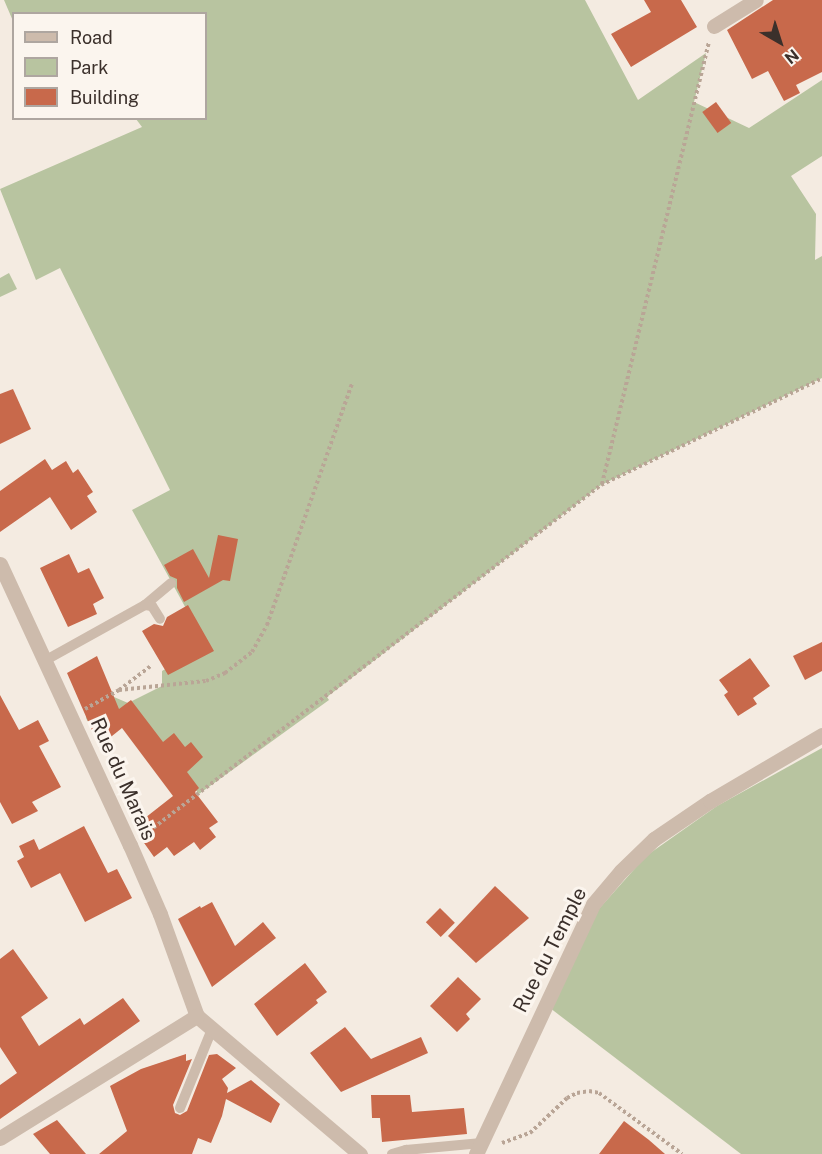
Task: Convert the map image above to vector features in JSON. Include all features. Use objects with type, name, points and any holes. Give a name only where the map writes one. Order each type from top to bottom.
[{"type":"street","points":[[714,26],[721,19],[756,0]]},
{"type":"street","name":"Rue du Marais","points":[[0,564],[130,845],[160,914],[197,1016],[360,1154]]},
{"type":"street","name":"Rue du Temple","points":[[479,1148],[593,904],[621,871],[654,840],[710,801],[822,735]]},
{"type":"street","points":[[0,1138],[197,1016]]},
{"type":"lane","points":[[46,660],[145,605],[171,583]]},
{"type":"lane","points":[[145,605],[152,606],[160,619]]},
{"type":"lane","points":[[180,1108],[212,1029]]},
{"type":"lane","name":"Rue du Temple","points":[[392,1154],[406,1150],[479,1148]]},
{"type":"path","points":[[601,485],[714,26]]},
{"type":"path","points":[[130,845],[317,705],[601,485],[822,378]]},
{"type":"path","points":[[119,690],[206,681],[225,673],[252,652],[267,625],[352,383]]},
{"type":"path","points":[[72,717],[119,690],[152,665]]},
{"type":"path","points":[[503,1143],[530,1133],[567,1098],[577,1093],[590,1091],[599,1093],[682,1154]]},
{"type":"green space","points":[[4,0],[585,0],[638,100],[706,53],[694,102],[749,128],[822,80],[822,156],[791,176],[816,214],[815,260],[822,256],[822,378],[601,485],[327,697],[329,700],[199,794],[128,703],[162,686],[162,671],[206,645],[132,510],[170,490],[60,268],[36,280],[0,189],[142,127],[137,120],[207,120],[207,12],[12,12],[12,19]]},
{"type":"green space","points":[[9,273],[17,289],[0,297],[0,278]]},
{"type":"green space","points":[[114,697],[128,703],[92,730],[86,718],[87,714]]},
{"type":"green space","points":[[822,748],[822,1154],[741,1154],[550,1008],[597,911],[646,856],[717,806]]},
{"type":"building","points":[[644,0],[681,0],[697,27],[631,67],[611,34],[651,12]]},
{"type":"building","points":[[773,0],[822,0],[822,72],[796,85],[800,93],[784,101],[768,71],[752,79],[727,30]]},
{"type":"building","points":[[716,102],[731,123],[718,133],[702,112]]},
{"type":"building","points":[[13,389],[31,429],[0,444],[0,394]]},
{"type":"building","points":[[45,459],[52,470],[66,461],[73,473],[78,469],[93,492],[87,496],[97,512],[71,530],[50,497],[0,532],[0,491]]},
{"type":"building","points":[[218,535],[238,539],[230,581],[223,580],[184,602],[177,588],[177,579],[170,576],[164,565],[193,549],[209,578]]},
{"type":"building","points":[[69,554],[78,573],[89,568],[104,598],[93,604],[97,614],[68,627],[40,568]]},
{"type":"building","points":[[188,605],[214,651],[168,675],[142,631],[154,624],[163,626],[167,617]]},
{"type":"building","points":[[822,642],[822,671],[805,680],[793,656]]},
{"type":"building","points":[[97,656],[119,709],[131,700],[163,742],[174,733],[185,747],[191,742],[203,757],[187,772],[199,788],[195,792],[218,822],[209,828],[216,837],[200,850],[194,842],[174,856],[167,847],[154,857],[142,840],[145,837],[136,825],[173,796],[122,728],[102,744],[94,735],[67,673]]},
{"type":"building","points":[[750,658],[770,686],[753,698],[757,704],[738,716],[724,695],[728,692],[719,680]]},
{"type":"building","points":[[0,695],[19,730],[38,720],[49,741],[39,746],[61,787],[32,802],[38,811],[12,824],[0,802]]},
{"type":"building","points":[[84,826],[108,873],[117,869],[132,898],[85,922],[60,873],[31,888],[17,861],[24,857],[19,846],[34,839],[39,850]]},
{"type":"building","points":[[495,886],[529,918],[476,963],[448,936]]},
{"type":"building","points":[[212,902],[235,946],[263,922],[276,938],[212,987],[178,919]]},
{"type":"building","points":[[440,908],[455,923],[441,937],[426,922]]},
{"type":"building","points":[[13,949],[48,998],[21,1017],[39,1046],[80,1018],[84,1025],[123,998],[140,1021],[0,1119],[0,1085],[17,1073],[0,1047],[0,959]]},
{"type":"building","points":[[305,963],[327,992],[316,1000],[318,1003],[277,1036],[254,1004]]},
{"type":"building","points":[[458,977],[481,999],[466,1014],[470,1019],[457,1032],[430,1006]]},
{"type":"building","points":[[345,1027],[371,1059],[421,1037],[428,1053],[341,1092],[310,1053]]},
{"type":"building","points":[[186,1054],[186,1061],[192,1059],[173,1105],[175,1113],[180,1115],[187,1111],[209,1055],[217,1054],[236,1068],[222,1079],[228,1088],[227,1093],[251,1080],[280,1104],[271,1123],[226,1099],[211,1143],[198,1138],[192,1154],[99,1154],[127,1131],[110,1086],[141,1069]]},
{"type":"building","points":[[371,1095],[410,1095],[412,1112],[464,1108],[467,1134],[382,1142],[380,1118],[372,1118]]},
{"type":"building","points":[[57,1120],[86,1154],[50,1154],[33,1134]]},
{"type":"building","points":[[624,1121],[649,1140],[665,1154],[599,1154]]}]
